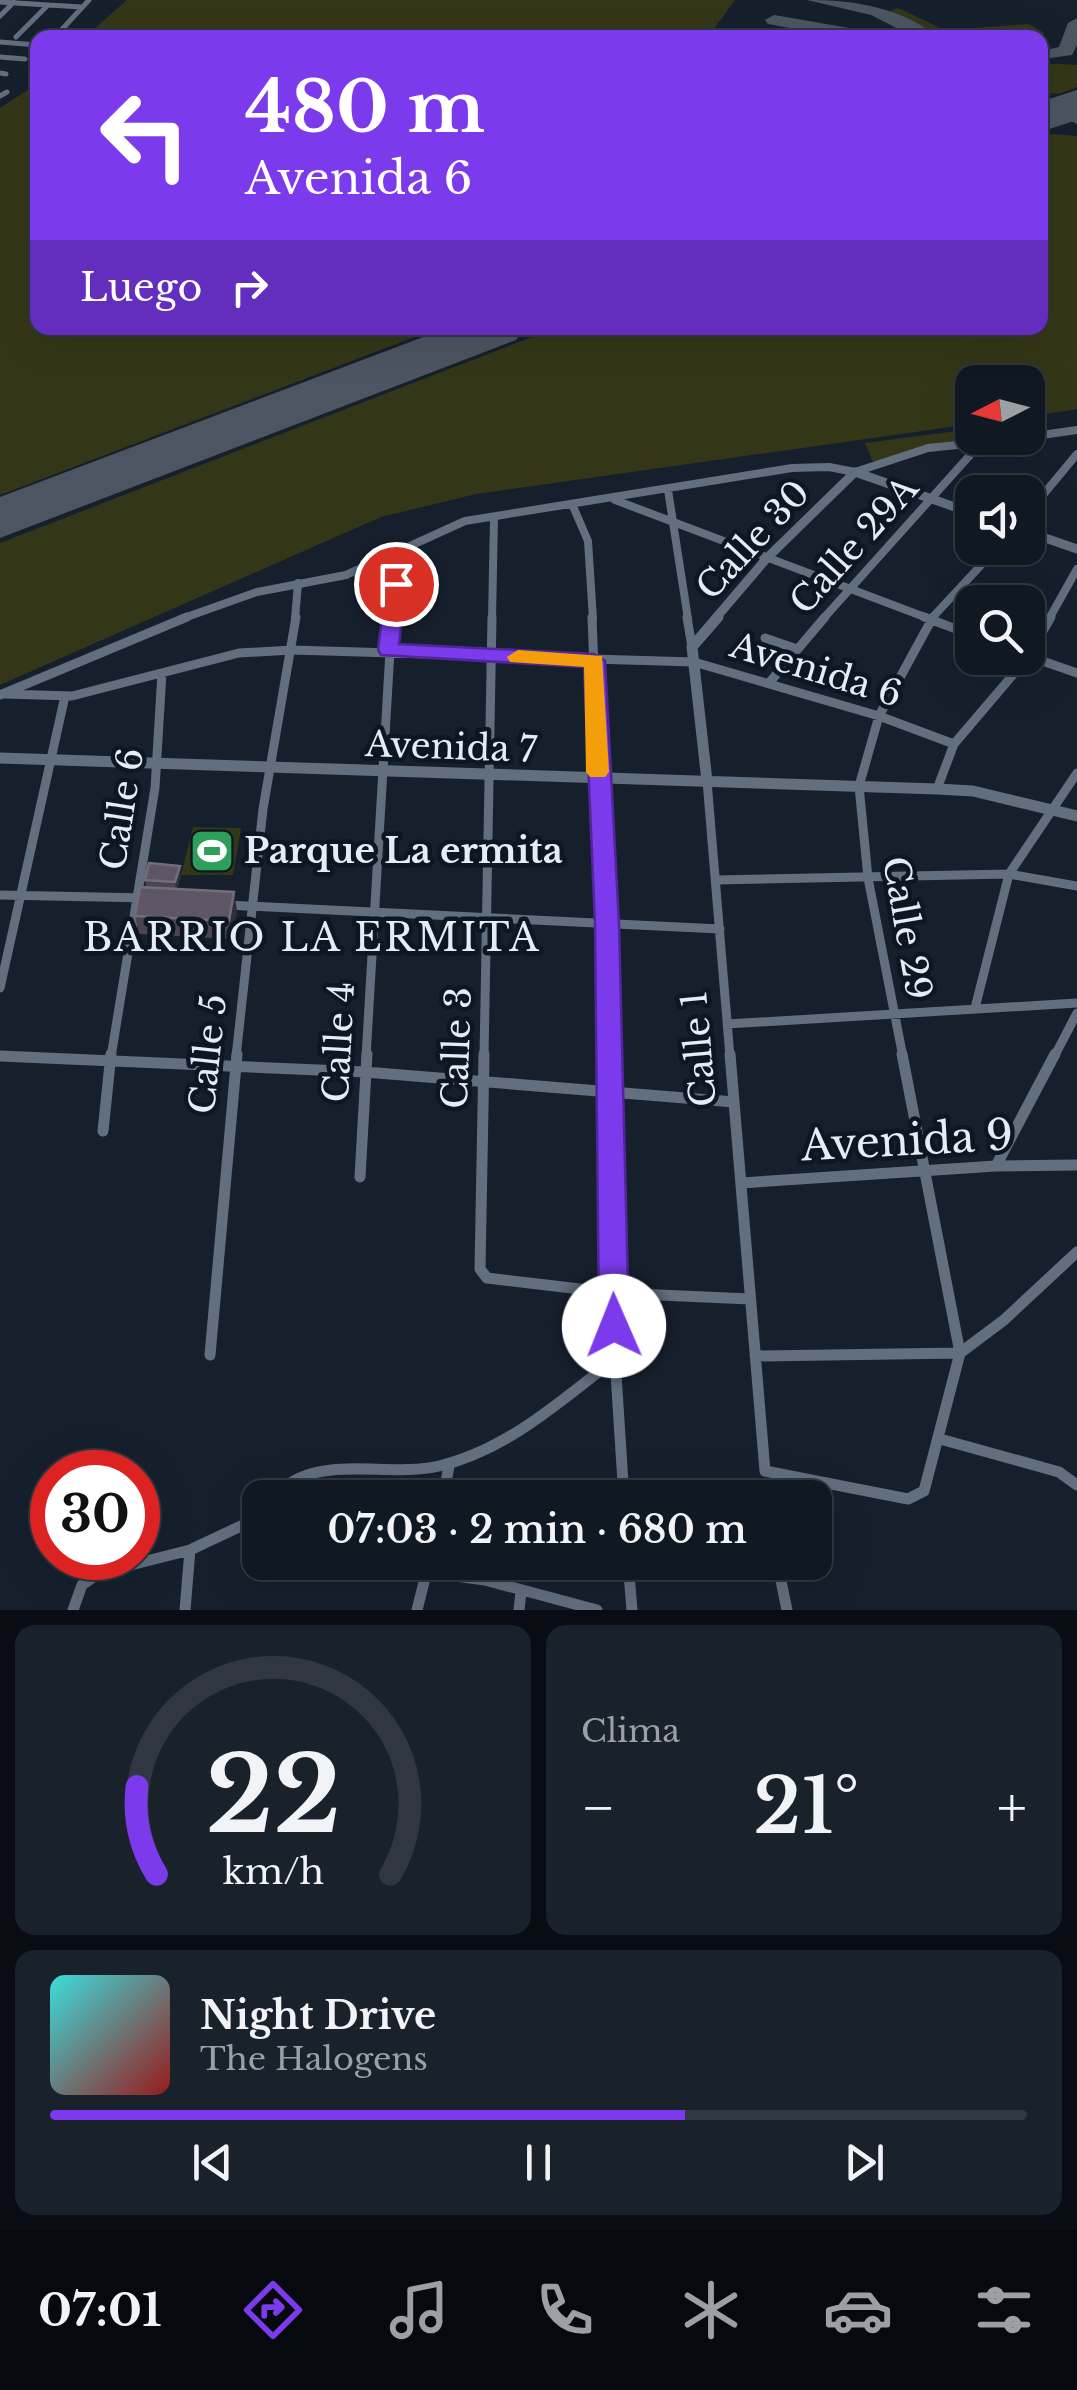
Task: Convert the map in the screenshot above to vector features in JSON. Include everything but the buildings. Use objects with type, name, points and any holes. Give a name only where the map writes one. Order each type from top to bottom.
[{"type":"street","points":[[61,30],[89,0]]},
{"type":"street","points":[[0,2],[81,7]]},
{"type":"street","points":[[0,16],[15,2]]},
{"type":"street","points":[[16,37],[48,5]]},
{"type":"street","points":[[0,42],[30,44]]},
{"type":"street","points":[[0,57],[25,58]]},
{"type":"street","points":[[1045,434],[1077,430]]},
{"type":"street","points":[[855,472],[928,448],[955,446]]},
{"type":"street","points":[[1045,493],[1077,454]]},
{"type":"street","name":"Calle 29A","points":[[769,683],[970,455]]},
{"type":"street","points":[[1,694],[212,606],[298,583],[346,575],[465,521],[792,468],[828,467],[855,472],[955,506]]},
{"type":"street","name":"Calle 30","points":[[692,647],[767,558],[855,472]]},
{"type":"street","name":"Calle 1","points":[[668,490],[690,624],[707,780],[764,1470],[918,1497],[924,1491],[940,1439]]},
{"type":"street","points":[[611,499],[955,628]]},
{"type":"street","points":[[572,504],[588,541],[607,924],[614,1359],[623,1480]]},
{"type":"street","name":"Calle 3","points":[[494,518],[480,1269],[487,1278],[614,1293]]},
{"type":"street","points":[[1045,538],[1077,550]]},
{"type":"street","name":"Calle 4","points":[[360,1177],[388,650],[400,550]]},
{"type":"street","name":"Calle 29","points":[[960,1353],[928,1172],[868,878],[860,786],[879,716],[932,619],[981,565]]},
{"type":"street","points":[[1045,626],[1077,570]]},
{"type":"street","name":"Calle 5","points":[[210,1354],[233,1068],[268,767],[292,650],[298,583]]},
{"type":"street","points":[[690,624],[709,628]]},
{"type":"street","points":[[766,638],[797,650]]},
{"type":"street","name":"Avenida 6","points":[[66,696],[239,653],[292,650],[694,662],[879,716],[954,744]]},
{"type":"street","points":[[1045,662],[1077,673]]},
{"type":"street","name":"Calle 6","points":[[103,1130],[107,1060],[160,760],[162,673]]},
{"type":"street","points":[[936,789],[954,744],[1012,675]]},
{"type":"street","points":[[0,988],[66,696],[1,694]]},
{"type":"street","name":"Avenida 7","points":[[0,758],[160,760],[381,773],[936,789],[973,791],[1077,816]]},
{"type":"street","points":[[976,1008],[1009,874],[1077,773]]},
{"type":"street","points":[[716,880],[1009,874],[1077,886]]},
{"type":"street","points":[[0,894],[156,899]]},
{"type":"street","points":[[213,904],[720,930]]},
{"type":"street","points":[[727,1024],[1077,1003]]},
{"type":"street","points":[[996,1166],[1077,1013]]},
{"type":"street","points":[[0,1056],[484,1079],[734,1102]]},
{"type":"street","name":"Avenida 9","points":[[740,1182],[996,1166],[1077,1166]]},
{"type":"street","points":[[755,1356],[960,1353],[1004,1320],[1077,1252]]},
{"type":"street","points":[[614,1293],[750,1299]]},
{"type":"street","points":[[960,1353],[940,1439],[1059,1472],[1077,1485]]},
{"type":"street","points":[[288,1480],[306,1471],[409,1472],[450,1466],[524,1429],[614,1359]]},
{"type":"street","points":[[447,1480],[450,1466]]},
{"type":"street","points":[[73,1610],[82,1585],[98,1573],[190,1550],[242,1525]]},
{"type":"street","points":[[185,1610],[190,1550]]},
{"type":"street","points":[[416,1610],[425,1580]]},
{"type":"street","points":[[485,1580],[597,1610]]},
{"type":"street","points":[[630,1580],[632,1610]]},
{"type":"street","points":[[781,1580],[787,1610]]},
{"type":"street","points":[[518,1610],[521,1592]]},
{"type":"green space","points":[[127,0],[735,0],[713,30],[93,30]]},
{"type":"green space","points":[[898,8],[945,30],[930,30],[890,11]]},
{"type":"green space","points":[[1029,24],[1039,30],[945,30]]},
{"type":"green space","points":[[1048,63],[1077,65],[1077,87],[1059,94],[1048,93]]},
{"type":"green space","points":[[30,89],[30,335],[420,335],[0,495],[0,108]]},
{"type":"green space","points":[[1048,136],[1077,136],[1077,409],[1045,414],[1045,365],[955,365],[955,426],[476,494],[381,517],[0,685],[0,543],[537,335],[1048,335]]},
{"type":"green space","points":[[955,431],[955,444],[873,462],[865,443]]},
{"type":"green space","name":"Parque La ermita","points":[[193,827],[241,828],[233,875],[181,875]]},
{"type":"taxiway","points":[[815,0],[876,11],[915,30]]},
{"type":"taxiway","points":[[774,20],[832,30]]},
{"type":"taxiway","points":[[1049,55],[1066,51],[1077,23]]},
{"type":"taxiway","points":[[1048,104],[1077,118]]},
{"type":"runway","points":[[1048,115],[1077,104]]},
{"type":"runway","points":[[0,519],[478,335]]},
{"type":"slow traffic","points":[[518,657],[594,661],[598,772]]},
{"type":"place","name":"Parque La ermita","points":[[212,851]]},
{"type":"district","name":"BARRIO LA ERMITA","points":[[312,938]]},
{"type":"route","points":[[396,584],[388,650],[594,661],[607,924],[614,1326]]}]
